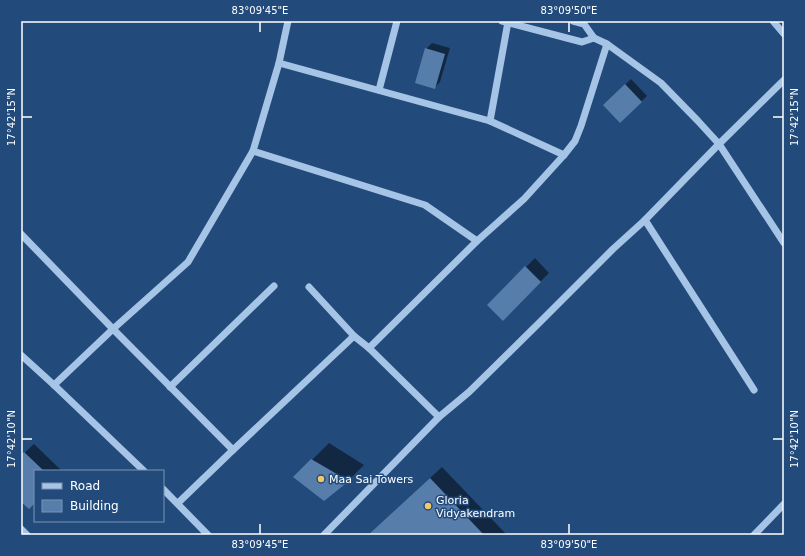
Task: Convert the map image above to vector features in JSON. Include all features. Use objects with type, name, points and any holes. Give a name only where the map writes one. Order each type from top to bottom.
[{"type":"street","points":[[54,385],[113,329],[188,262],[253,151],[279,63],[288,21]]},
{"type":"street","points":[[379,90],[397,21]]},
{"type":"street","points":[[573,21],[584,24],[594,38],[607,44],[662,83],[719,144],[784,243]]},
{"type":"street","points":[[773,21],[784,34]]},
{"type":"street","points":[[490,121],[505,22],[582,42],[594,38]]},
{"type":"street","points":[[369,348],[477,241],[524,199],[564,156],[575,141],[581,126],[607,44]]},
{"type":"street","points":[[279,63],[490,121],[564,156]]},
{"type":"street","points":[[324,535],[439,417],[469,392],[613,249],[645,220],[784,80]]},
{"type":"street","points":[[253,151],[425,205],[477,241]]},
{"type":"street","points":[[645,220],[754,390]]},
{"type":"street","points":[[21,234],[232,450]]},
{"type":"street","points":[[170,387],[274,286]]},
{"type":"street","points":[[309,287],[354,336],[369,348],[439,417]]},
{"type":"street","points":[[178,503],[232,450],[354,336]]},
{"type":"street","points":[[21,355],[143,470]]},
{"type":"street","points":[[164,490],[208,535]]},
{"type":"street","points":[[754,535],[784,504]]},
{"type":"street","points":[[21,529],[27,535]]},
{"type":"building","points":[[425,48],[445,54],[435,89],[415,83]]},
{"type":"building","points":[[625,84],[642,102],[620,123],[603,105]]},
{"type":"building","points":[[525,266],[541,282],[503,321],[487,305]]},
{"type":"building","points":[[24,452],[43,470],[34,470],[34,504],[29,509],[21,502],[21,455]]},
{"type":"building","name":"Maa Sai Towers","points":[[311,459],[349,481],[324,501],[293,477]]},
{"type":"building","name":"Gloria Vidyakendram","points":[[430,478],[484,535],[368,535]]},
{"type":"place","name":"Maa Sai Towers","points":[[321,479]]},
{"type":"place","name":"Gloria Vidyakendram","points":[[428,506]]}]
